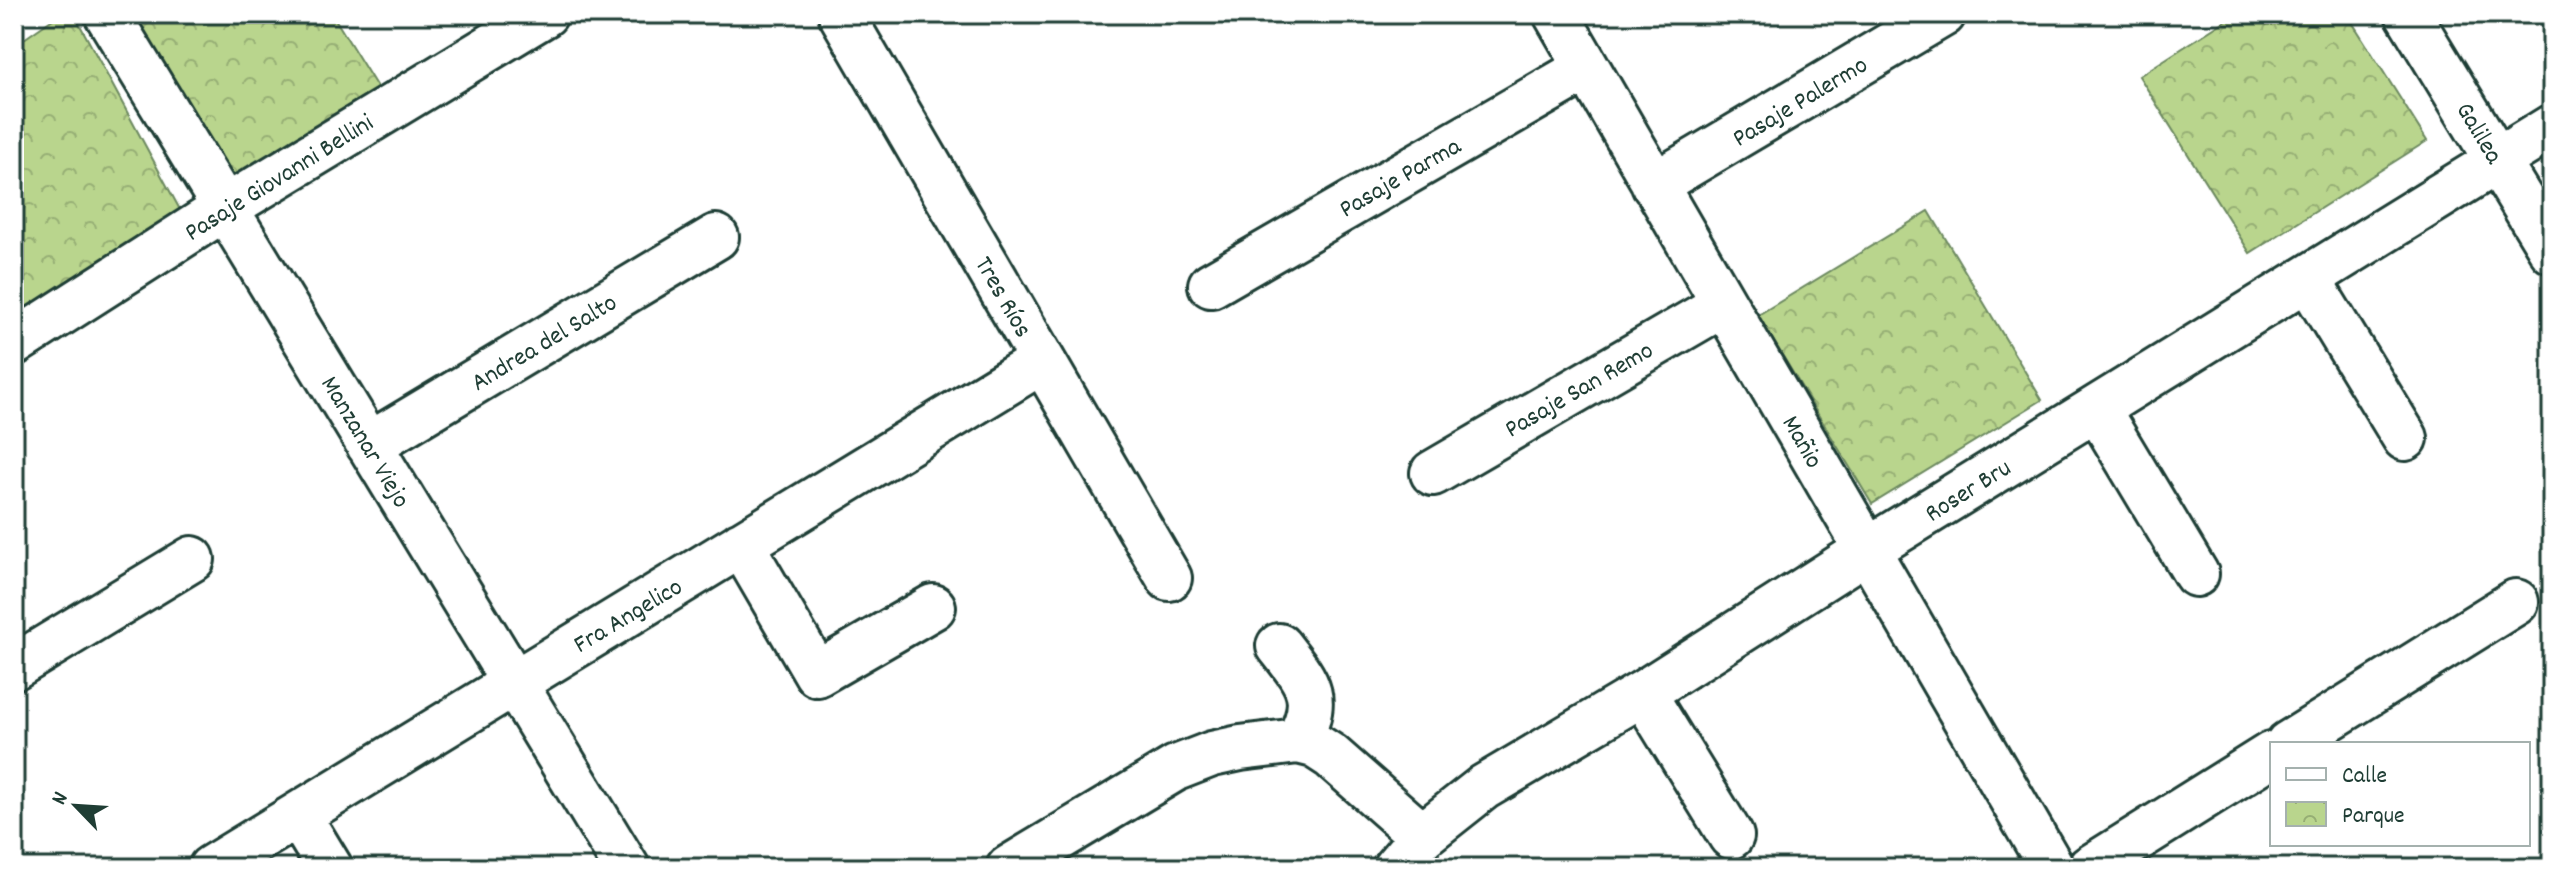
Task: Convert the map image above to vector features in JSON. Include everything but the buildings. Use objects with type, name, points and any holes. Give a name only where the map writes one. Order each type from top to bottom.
[{"type":"street","name":"Manzanar Viejo","points":[[107,14],[627,868]]},
{"type":"street","name":"Pasaje Giovanni Bellini","points":[[14,343],[225,208],[545,14]]},
{"type":"street","name":"Tres Ríos","points":[[841,14],[1169,578]]},
{"type":"street","name":"Mañio","points":[[1556,14],[2052,868]]},
{"type":"street","name":"Pasaje Palermo","points":[[1654,185],[1943,14]]},
{"type":"street","name":"Galilea","points":[[2408,14],[2552,251]]},
{"type":"street","name":"Pasaje Parma","points":[[1211,285],[1587,68]]},
{"type":"street","name":"Roser Bru","points":[[1408,852],[1484,787],[1643,693],[1867,550],[2552,127]]},
{"type":"street","name":"Andrea del Salto","points":[[369,445],[716,237]]},
{"type":"street","points":[[2308,279],[2405,438]]},
{"type":"street","name":"Pasaje San Remo","points":[[1433,473],[1724,304]]},
{"type":"street","name":"Fra Angelico","points":[[211,868],[1042,361]]},
{"type":"street","points":[[2097,409],[2196,574]]},
{"type":"street","points":[[741,544],[817,674],[933,607]]},
{"type":"street","points":[[14,667],[192,559]]},
{"type":"street","points":[[2291,742],[2516,602]]},
{"type":"street","points":[[1279,646],[1310,693],[1310,719],[1298,741]]},
{"type":"street","points":[[1643,693],[1731,836]]},
{"type":"street","points":[[1009,868],[1176,768],[1212,754],[1298,741],[1314,745],[1331,756],[1408,852]]},
{"type":"street","points":[[2090,868],[2270,755]]},
{"type":"street","points":[[298,815],[330,868]]},
{"type":"green space","points":[[60,14],[74,14],[185,219],[14,327],[14,46]]},
{"type":"green space","points":[[122,14],[332,14],[380,92],[232,187]]},
{"type":"green space","points":[[2236,14],[2347,14],[2427,141],[2250,253],[2139,76]]},
{"type":"green space","points":[[1929,211],[2042,400],[1872,504],[1758,315]]}]
